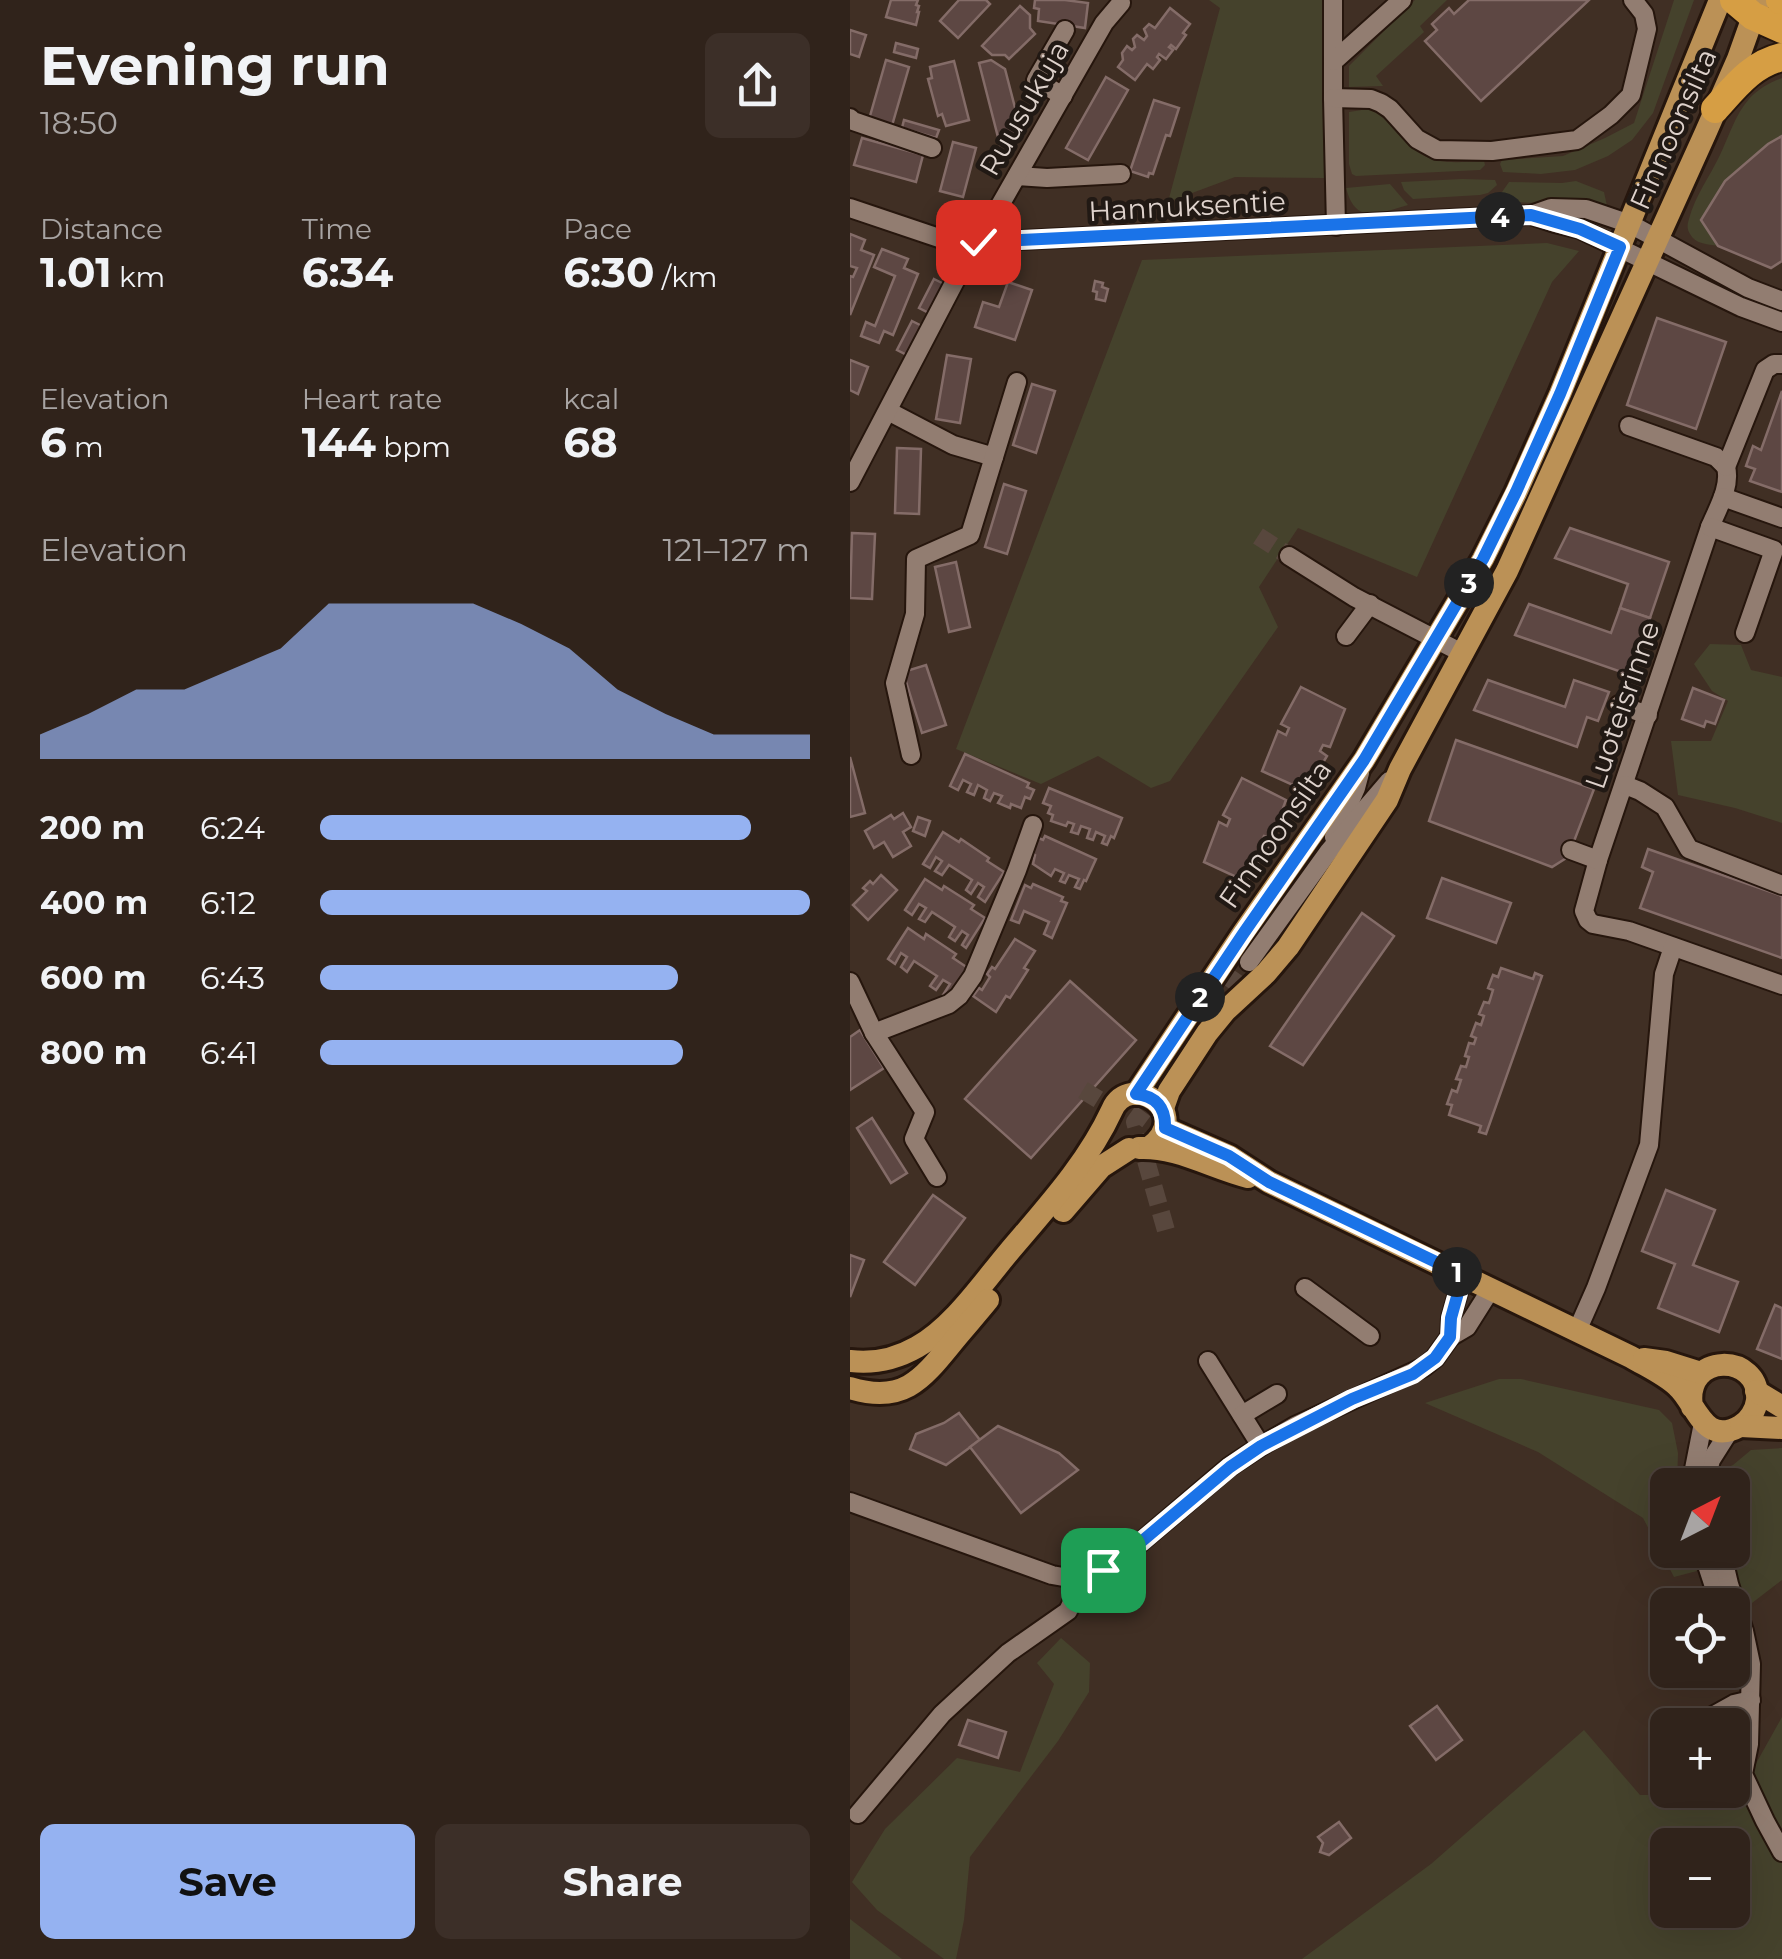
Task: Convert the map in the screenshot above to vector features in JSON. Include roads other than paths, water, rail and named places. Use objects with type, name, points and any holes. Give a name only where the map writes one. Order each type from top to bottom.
[{"type":"highway","points":[[1749,5],[1782,29]]},
{"type":"highway","points":[[1715,108],[1753,70],[1782,57]]},
{"type":"main road","name":"Finnoonsilta","points":[[1136,1094],[1364,760],[1483,559],[1560,394],[1720,0]]},
{"type":"main road","name":"Finnoonsilta","points":[[1164,1118],[1169,1092],[1207,1033],[1288,947],[1387,800],[1464,654],[1507,572],[1738,59],[1749,5]]},
{"type":"main road","points":[[850,1360],[886,1360],[935,1335],[1088,1156],[1118,1102],[1136,1094],[1156,1100],[1164,1118],[1160,1140],[1101,1167],[926,1375],[898,1391],[865,1393],[850,1388]]},
{"type":"main road","points":[[1164,1118],[1269,1182],[1631,1357],[1679,1386],[1697,1415],[1716,1429],[1782,1428]]},
{"type":"main road","points":[[1110,1119],[1114,1138],[1139,1148],[1187,1156],[1269,1182]]},
{"type":"main road","points":[[1631,1357],[1701,1373]]},
{"type":"main road","points":[[1697,1415],[1692,1389],[1701,1373],[1725,1364],[1742,1370],[1754,1385],[1782,1406]]},
{"type":"main road","points":[[1735,1428],[1754,1411],[1754,1385]]},
{"type":"street","points":[[1334,0],[1336,226]]},
{"type":"street","points":[[1334,61],[1402,0]]},
{"type":"street","points":[[1332,98],[1381,103],[1418,140],[1437,150],[1492,151],[1577,140],[1632,94],[1647,29],[1644,14],[1633,0]]},
{"type":"street","name":"Ruusukuja","points":[[850,482],[965,262],[1104,24],[1121,2]]},
{"type":"street","points":[[1063,96],[1036,80],[1065,30]]},
{"type":"street","points":[[850,118],[932,148]]},
{"type":"street","points":[[1017,176],[1122,174]]},
{"type":"street","name":"Hannuksentie","points":[[850,208],[940,238],[978,242],[1531,215],[1551,208],[1586,210],[1630,224],[1748,288],[1782,301]]},
{"type":"street","name":"Hannuksentie","points":[[1531,215],[1580,229],[1741,307],[1782,322]]},
{"type":"street","name":"Luoteisrinne","points":[[1673,947],[1629,931],[1598,926],[1588,920],[1584,911],[1728,482],[1726,466],[1765,370],[1782,364]]},
{"type":"street","points":[[911,755],[895,683],[915,614],[916,559],[970,536],[1017,382]]},
{"type":"street","points":[[888,411],[953,446],[994,456]]},
{"type":"street","points":[[1629,426],[1716,457],[1726,466]]},
{"type":"street","points":[[1723,497],[1782,518]]},
{"type":"street","points":[[1710,527],[1774,550],[1745,633]]},
{"type":"street","points":[[1289,556],[1354,597],[1464,654]]},
{"type":"street","points":[[1346,636],[1370,604]]},
{"type":"street","points":[[1619,706],[1648,715]]},
{"type":"street","points":[[1328,851],[1364,760]]},
{"type":"street","points":[[1249,962],[1328,851],[1400,769]]},
{"type":"street","points":[[1625,785],[1665,807],[1689,849],[1782,885]]},
{"type":"street","points":[[874,1032],[950,1004],[967,986],[1012,884],[1032,825]]},
{"type":"street","points":[[1571,850],[1598,860]]},
{"type":"street","points":[[1577,1331],[1598,1286],[1650,1145],[1664,974],[1673,947],[1782,986]]},
{"type":"street","points":[[850,982],[874,1032],[925,1112],[914,1138],[937,1178]]},
{"type":"street","points":[[1450,1337],[1463,1275]]},
{"type":"street","points":[[1305,1288],[1370,1336]]},
{"type":"street","points":[[850,1502],[1052,1575],[1068,1578],[1103,1570],[1261,1446],[1352,1399],[1413,1374],[1435,1358],[1450,1337],[1467,1328],[1491,1289]]},
{"type":"street","points":[[1208,1361],[1261,1446]]},
{"type":"street","points":[[1242,1415],[1277,1394]]},
{"type":"street","points":[[1693,1468],[1697,1415]]},
{"type":"street","points":[[1709,1468],[1735,1428]]},
{"type":"street","points":[[1726,1568],[1750,1664],[1750,1722]]},
{"type":"street","points":[[858,1814],[942,1714],[1008,1653],[1068,1611],[1084,1576]]},
{"type":"street","points":[[1727,1708],[1751,1700]]},
{"type":"street","points":[[1750,1796],[1782,1852]]},
{"type":"tunnel","points":[[1258,536],[1289,556]]},
{"type":"tunnel","points":[[1214,1011],[1249,962]]},
{"type":"tunnel","points":[[1159,1089],[1135,1122],[1167,1234]]},
{"type":"tunnel","points":[[1083,1090],[1122,1114]]}]
